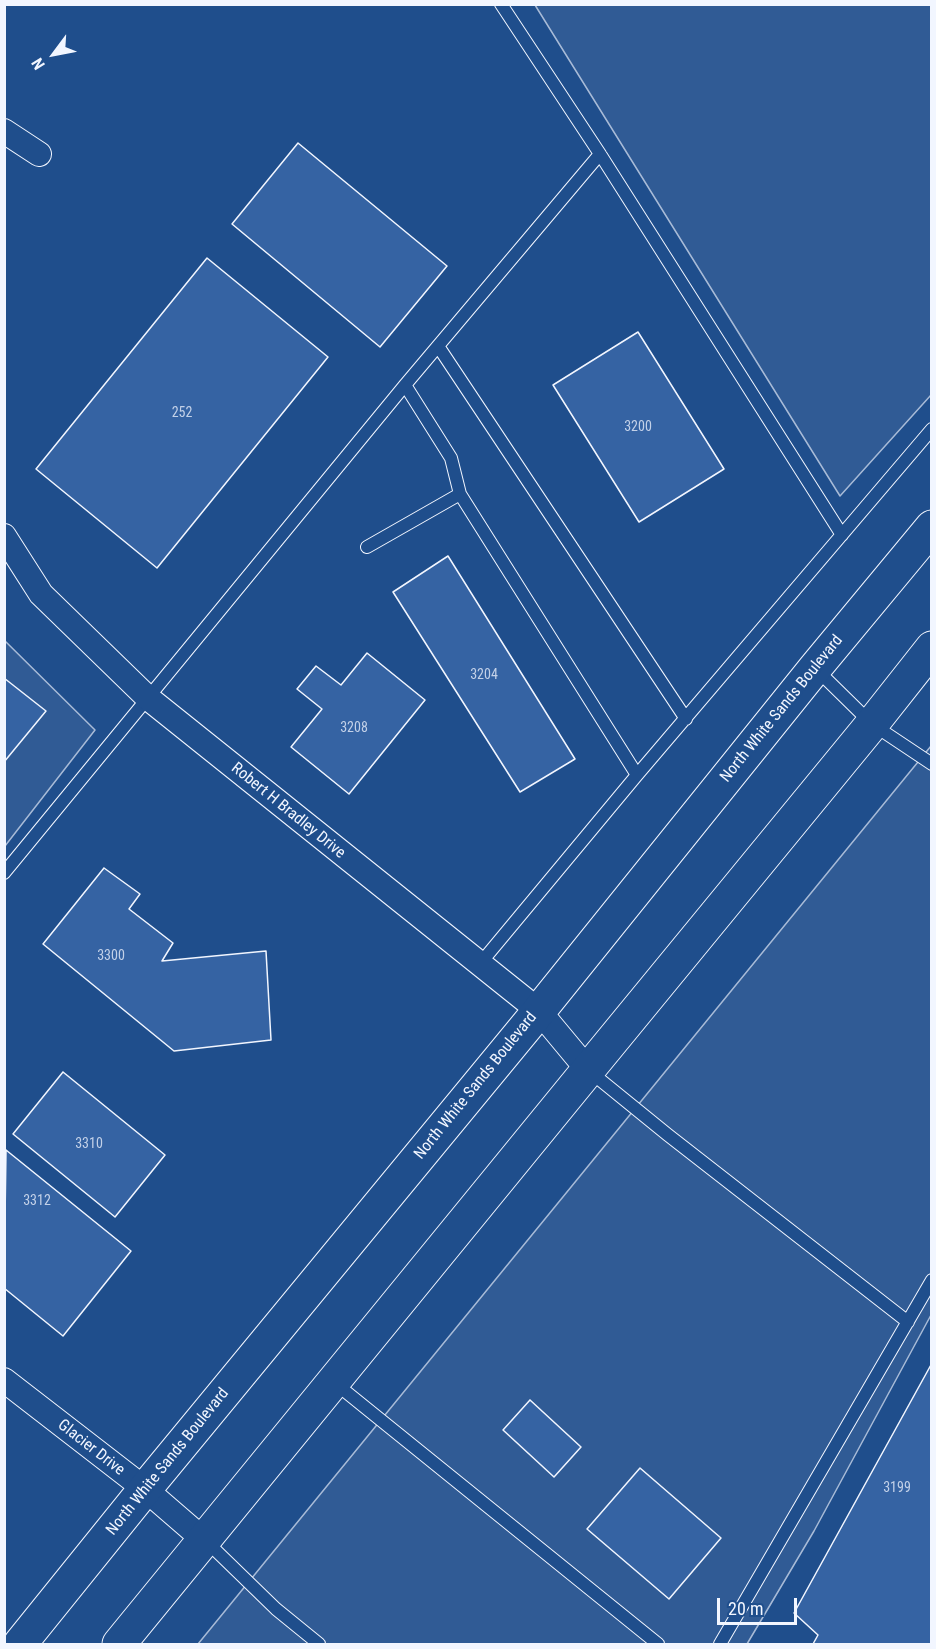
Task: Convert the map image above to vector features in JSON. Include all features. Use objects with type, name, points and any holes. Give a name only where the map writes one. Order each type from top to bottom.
[{"type":"main road","name":"North White Sands Boulevard","points":[[20,1644],[932,527]]},
{"type":"main road","points":[[119,1644],[932,648]]},
{"type":"street","points":[[4,131],[39,154]]},
{"type":"street","name":"Robert H Bradley Drive","points":[[4,536],[41,594],[148,698],[538,1011],[588,1070]]},
{"type":"street","name":"Glacier Drive","points":[[4,1380],[204,1539]]},
{"type":"lane","points":[[501,4],[600,154],[842,535]]},
{"type":"lane","points":[[4,873],[405,385],[600,154]]},
{"type":"lane","points":[[438,346],[686,719]]},
{"type":"lane","points":[[405,385],[451,458],[460,494],[638,775]]},
{"type":"lane","points":[[479,965],[932,429]]},
{"type":"lane","points":[[367,547],[460,494]]},
{"type":"lane","points":[[815,668],[872,724],[932,764]]},
{"type":"lane","points":[[588,1070],[908,1322]]},
{"type":"lane","points":[[720,1644],[932,1280]]},
{"type":"lane","points":[[333,1382],[658,1644]]},
{"type":"lane","points":[[204,1539],[276,1610],[319,1644]]},
{"type":"shaded area","points":[[535,5],[931,5],[931,395],[840,496]]},
{"type":"shaded area","points":[[4,640],[95,730],[5,846],[4,846]]},
{"type":"shaded area","points":[[931,746],[931,1315],[814,1531],[747,1644],[198,1644]]},
{"type":"building","points":[[298,143],[447,266],[380,347],[232,224]]},
{"type":"building","points":[[207,258],[328,357],[157,568],[36,469]]},
{"type":"building","points":[[638,332],[724,469],[639,522],[553,385]]},
{"type":"building","points":[[448,556],[575,759],[520,792],[393,592]]},
{"type":"building","points":[[367,653],[425,700],[349,794],[291,747],[322,709],[297,689],[316,666],[341,685]]},
{"type":"building","points":[[4,678],[46,711],[4,762]]},
{"type":"building","points":[[104,868],[140,894],[129,909],[173,943],[162,961],[266,951],[271,1040],[174,1051],[43,944]]},
{"type":"building","points":[[63,1072],[165,1155],[115,1217],[13,1134]]},
{"type":"building","points":[[6,1150],[131,1251],[63,1336],[4,1288]]},
{"type":"building","points":[[932,1363],[932,1644],[813,1644],[818,1635],[794,1613]]},
{"type":"building","points":[[530,1400],[581,1447],[554,1477],[503,1430]]},
{"type":"building","points":[[640,1468],[721,1538],[669,1599],[587,1529]]}]
